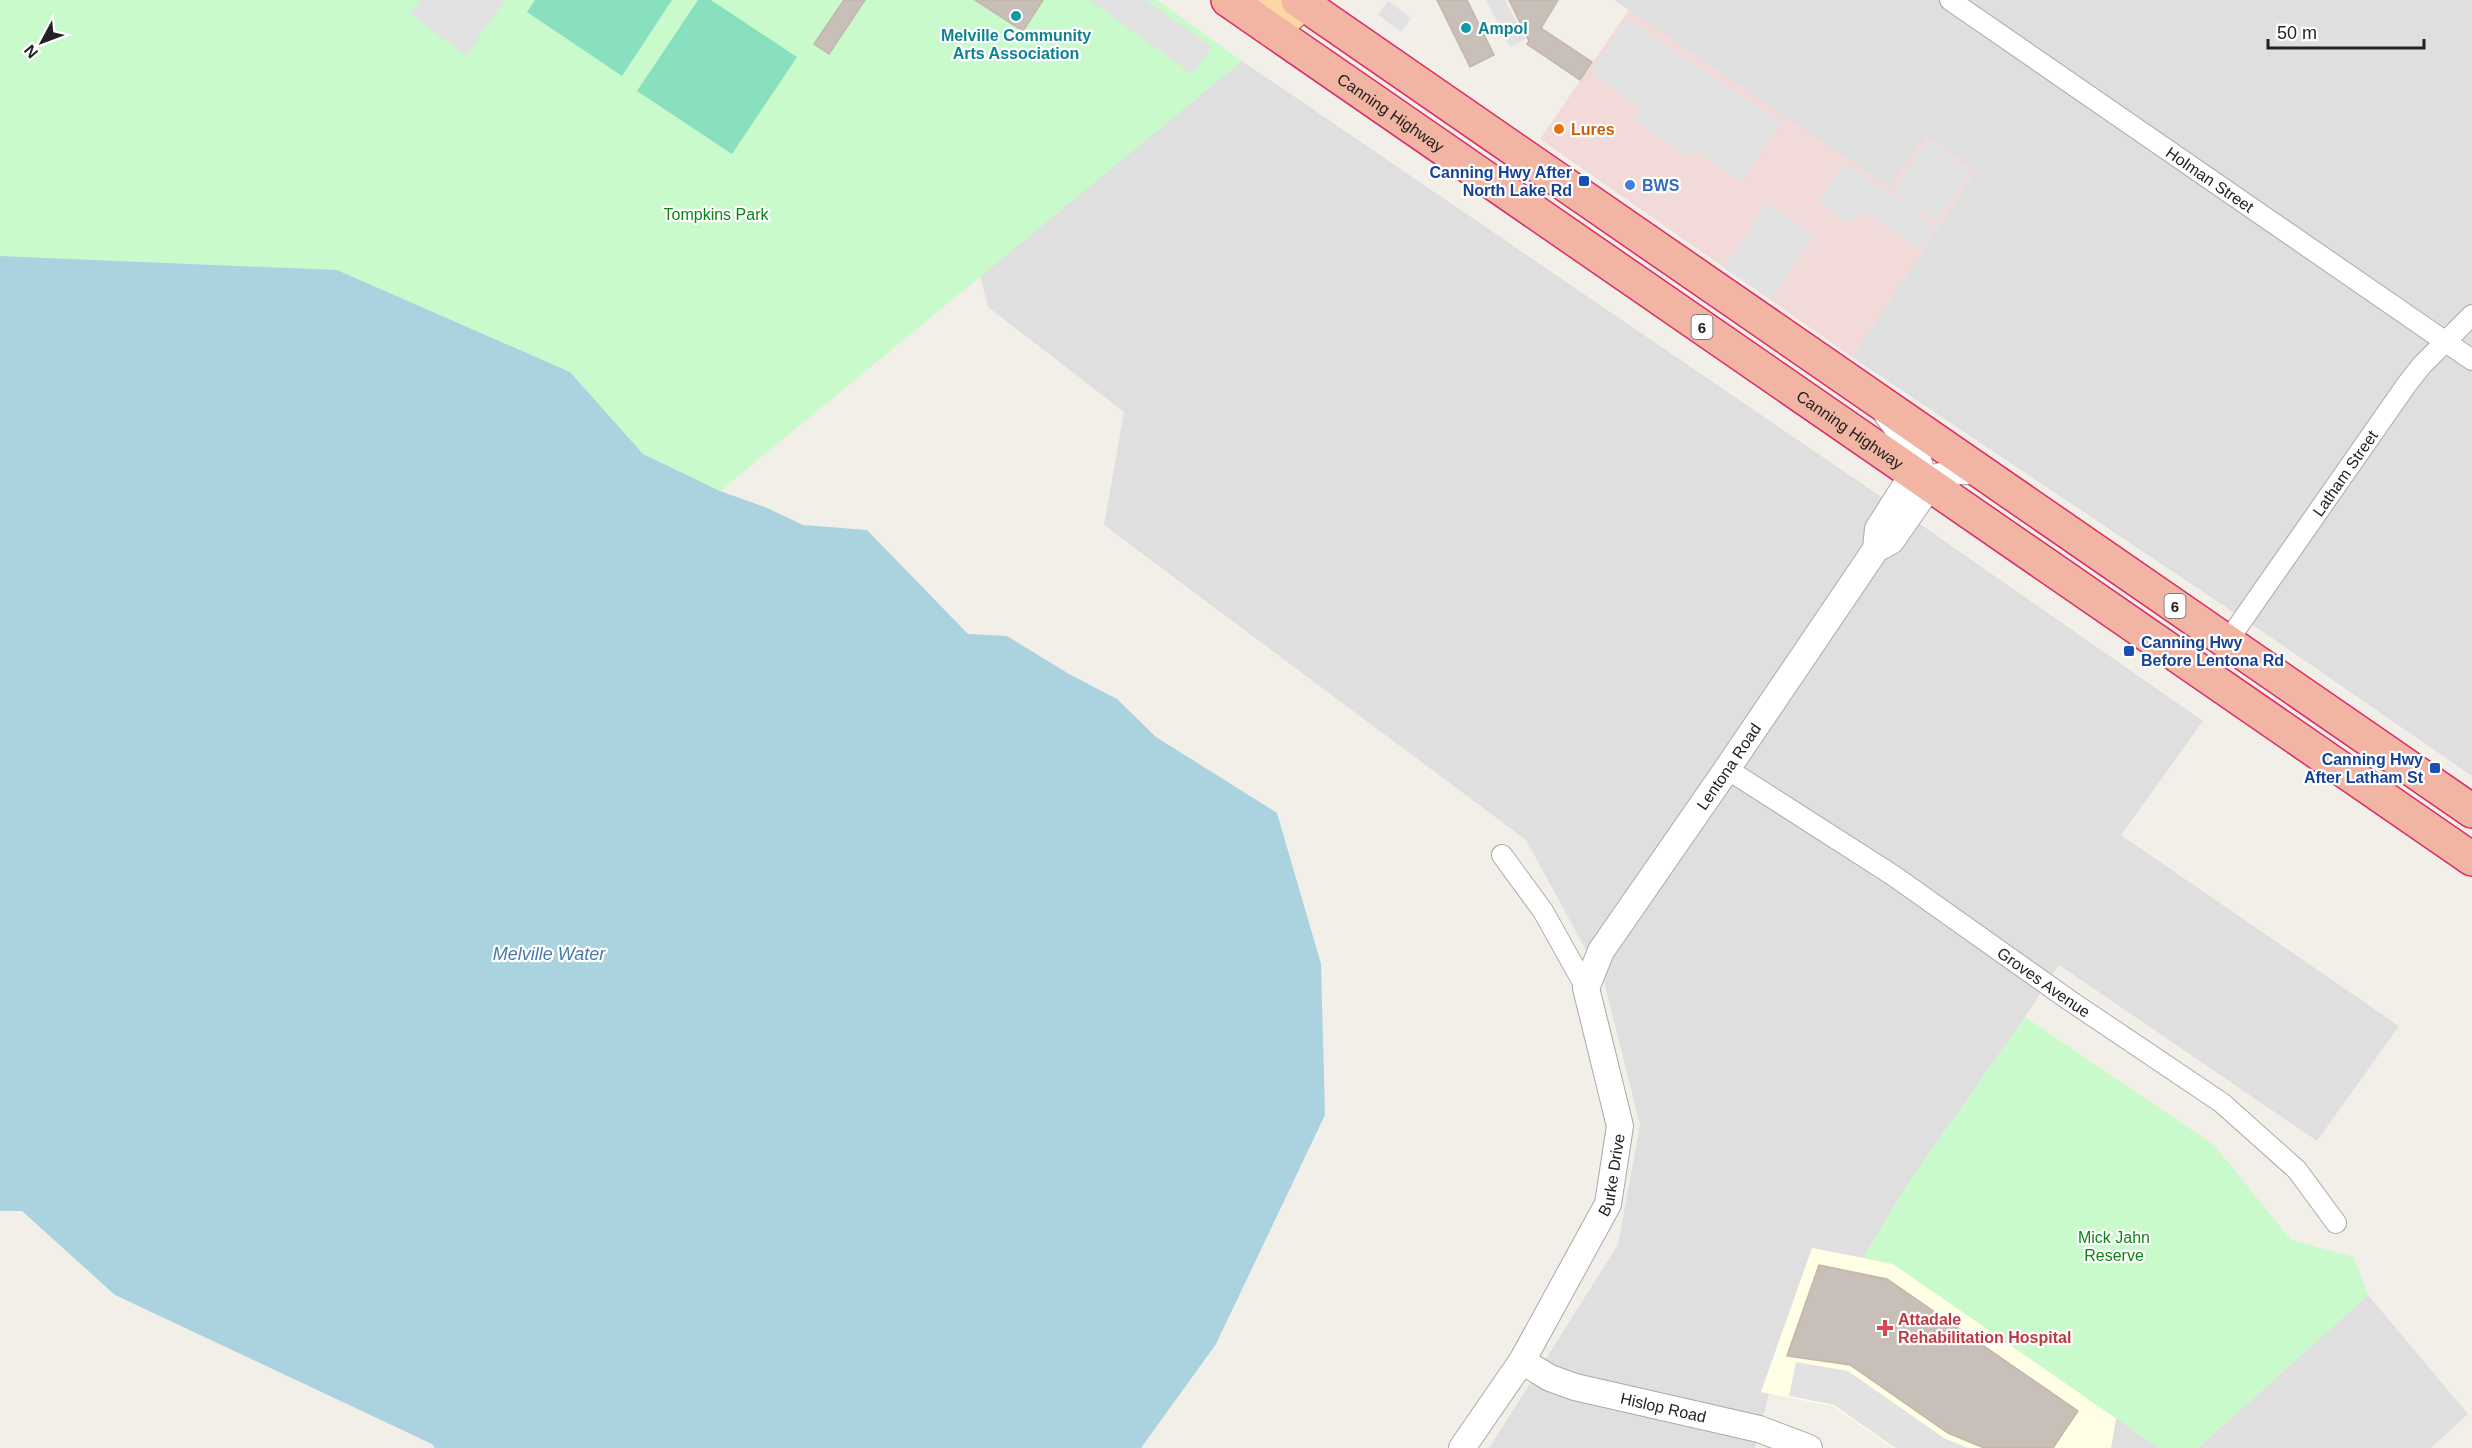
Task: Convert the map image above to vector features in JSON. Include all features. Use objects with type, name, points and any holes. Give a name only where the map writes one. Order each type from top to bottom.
[{"type":"highway","name":"6","points":[[1302,1],[1878,402],[2472,811]]},
{"type":"highway","name":"Canning Highway","points":[[1256,12],[1924,481],[2472,859]]},
{"type":"main road","points":[[1256,12],[1302,1]]},
{"type":"street","name":"Holman Street","points":[[1950,0],[2472,360]]},
{"type":"street","name":"Latham Street","points":[[2227,642],[2407,384],[2445,341],[2472,315]]},
{"type":"street","points":[[1878,402],[1917,456],[1924,481]]},
{"type":"street","name":"Lentona Road","points":[[1586,988],[1601,951],[1876,549],[1878,530],[1906,485],[1960,471],[1979,471]]},
{"type":"street","name":"Groves Avenue","points":[[1727,769],[1894,876],[2069,1000],[2222,1103],[2296,1170],[2336,1223]]},
{"type":"street","name":"Burke Drive","points":[[1462,1448],[1522,1360],[1608,1204],[1620,1126],[1586,988],[1543,911],[1502,855]]},
{"type":"street","name":"Hislop Road","points":[[1522,1360],[1550,1378],[1575,1387],[1759,1429],[1809,1448]]},
{"type":"shaded area","points":[[420,0],[505,0],[466,56],[411,14]]},
{"type":"shaded area","points":[[1089,0],[1146,0],[1212,47],[1192,74]]},
{"type":"shaded area","points":[[1486,0],[1505,0],[1525,39],[1510,47]]},
{"type":"shaded area","points":[[1614,0],[2472,0],[2472,776],[2269,636],[1852,357],[1976,170],[1889,188]]},
{"type":"shaded area","points":[[1388,1],[1411,18],[1401,32],[1378,15]]},
{"type":"shaded area","points":[[1629,10],[1889,188],[1926,135],[1976,170],[1852,357],[1540,139]]},
{"type":"shaded area","points":[[1627,18],[1781,122],[1741,182],[1696,151],[1691,158],[1633,119],[1640,107],[1590,73]]},
{"type":"shaded area","points":[[1242,61],[1861,483],[2203,721],[2121,835],[2399,1026],[2317,1141],[2059,965],[1907,1185],[1863,1258],[1812,1248],[1755,1448],[1489,1448],[1618,1245],[1640,1125],[1605,985],[1526,840],[1104,525],[1124,412],[988,307],[980,275]]},
{"type":"shaded area","points":[[1928,139],[1972,170],[1937,221],[1923,212],[1918,213],[1937,226],[1920,250],[1860,210],[1850,224],[1818,201],[1845,163],[1906,204],[1906,200],[1892,191]]},
{"type":"shaded area","points":[[1767,203],[1815,235],[1771,300],[1724,268]]},
{"type":"shaded area","name":"Attadale Rehabilitation Hospital","points":[[1812,1248],[1893,1264],[2116,1418],[2111,1448],[1893,1448],[1833,1406],[1761,1392]]},
{"type":"shaded area","points":[[2368,1295],[2468,1414],[2431,1448],[2198,1448]]},
{"type":"shaded area","points":[[1796,1362],[1848,1371],[1944,1438],[1968,1448],[1895,1448],[1834,1405],[1789,1396]]},
{"type":"shaded area","points":[[2116,1418],[2160,1448],[2111,1448]]},
{"type":"green space","name":"Tompkins Park","points":[[0,0],[1157,0],[1242,61],[720,491],[643,454],[570,372],[337,270],[0,256]]},
{"type":"green space","points":[[535,0],[672,0],[622,76],[527,12]]},
{"type":"green space","points":[[698,0],[711,0],[797,57],[732,154],[637,91]]},
{"type":"green space","name":"Mick Jahn Reserve","points":[[2025,1017],[2214,1145],[2291,1240],[2354,1257],[2368,1295],[2198,1448],[2159,1448],[1893,1264],[1863,1258],[1907,1185]]},
{"type":"water","name":"Melville Water","points":[[0,256],[337,270],[570,372],[643,454],[720,491],[765,507],[803,525],[867,530],[968,634],[1007,636],[1069,674],[1117,699],[1156,737],[1277,813],[1321,964],[1325,1115],[1216,1344],[1141,1448],[435,1448],[432,1444],[115,1295],[22,1211],[0,1211]]},
{"type":"building","points":[[844,0],[865,0],[829,54],[814,44]]},
{"type":"building","name":"Melville Community Arts Association","points":[[975,0],[1043,0],[1023,31]]},
{"type":"building","name":"Ampol","points":[[1437,0],[1467,0],[1494,55],[1470,67]]},
{"type":"building","points":[[1509,0],[1558,0],[1541,28],[1592,62],[1580,80],[1527,44],[1529,41]]},
{"type":"building","name":"Attadale Rehabilitation Hospital","points":[[1819,1265],[1887,1279],[2078,1411],[2053,1448],[1984,1448],[1948,1433],[1850,1365],[1787,1356]]},
{"type":"place","name":"Melville Community Arts Association","points":[[1016,16]]},
{"type":"place","name":"Ampol","points":[[1466,28]]},
{"type":"place","name":"Lures","points":[[1559,129]]},
{"type":"place","name":"Canning Hwy After North Lake Rd","points":[[1584,181]]},
{"type":"place","name":"BWS","points":[[1630,185]]},
{"type":"place","name":"Canning Hwy Before Lentona Rd","points":[[2129,651]]},
{"type":"place","name":"Canning Hwy After Latham St","points":[[2435,768]]},
{"type":"place","name":"Attadale Rehabilitation Hospital","points":[[1885,1328]]}]
